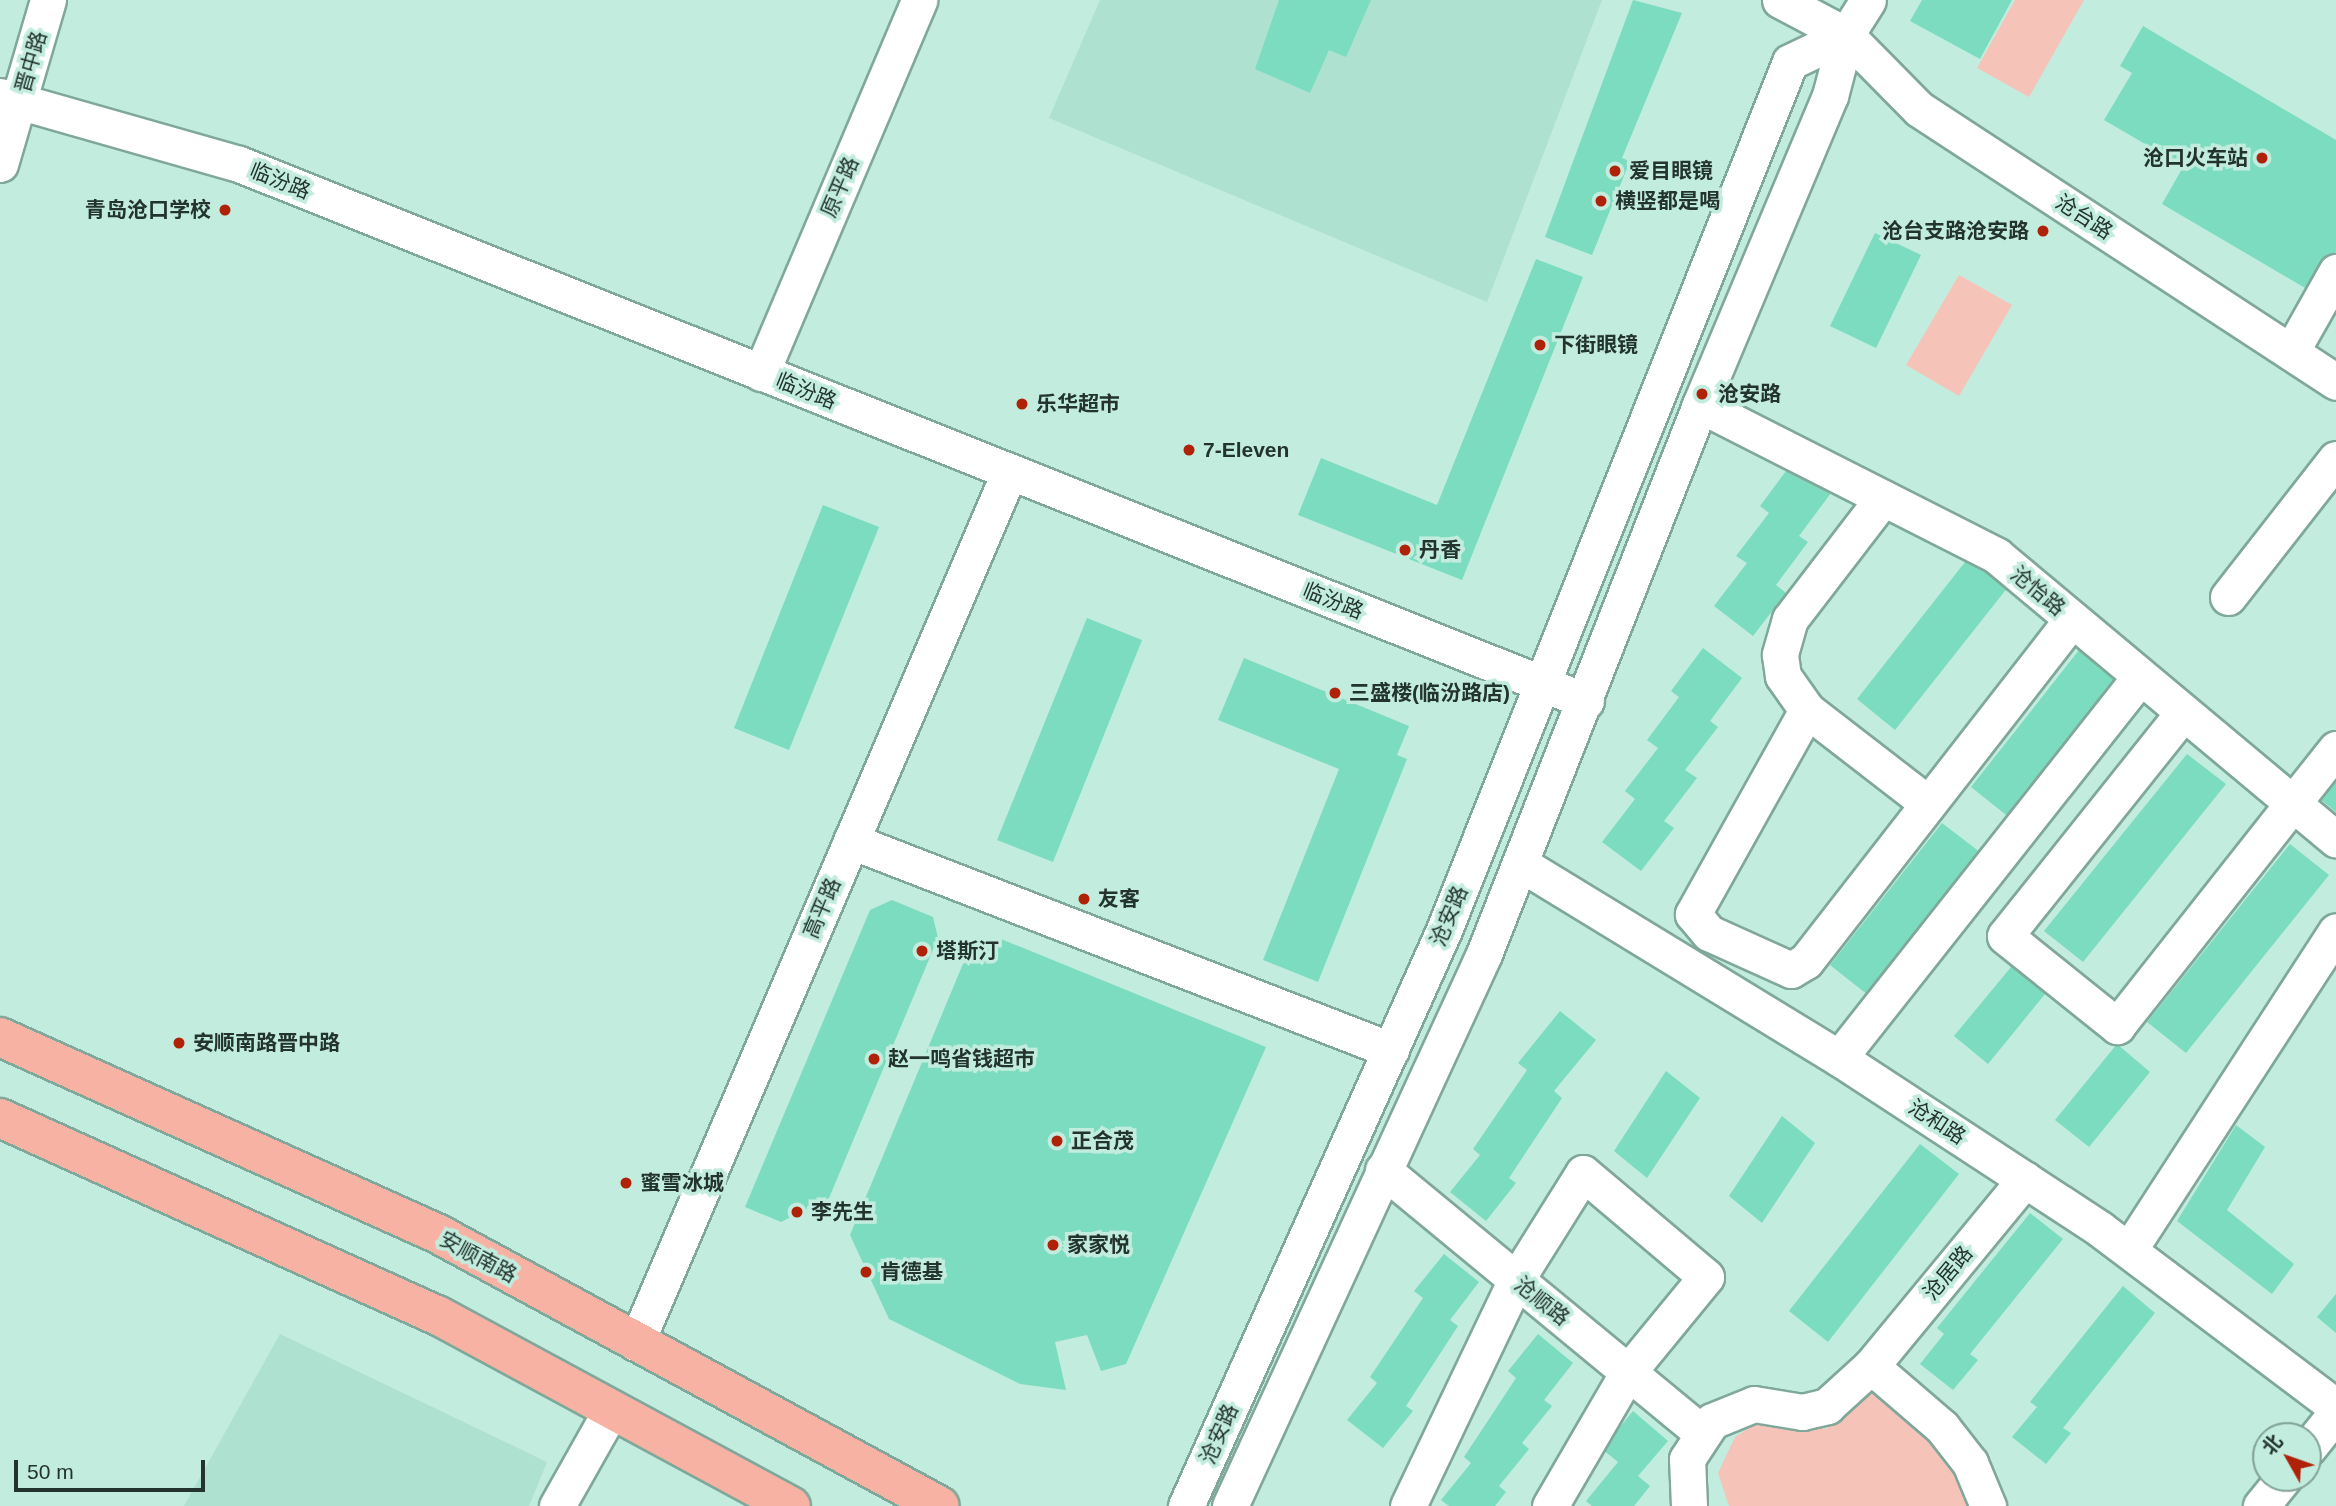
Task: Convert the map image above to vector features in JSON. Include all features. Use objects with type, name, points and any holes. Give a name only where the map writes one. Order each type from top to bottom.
[{"type":"main road","name":"安顺南路","points":[[0,1037],[442,1237],[940,1506]]},
{"type":"main road","points":[[0,1118],[439,1316],[791,1506]]},
{"type":"street","name":"晋中路","points":[[0,163],[6,102],[48,0]]},
{"type":"street","name":"原平路","points":[[761,373],[919,0]]},
{"type":"street","name":"沧台路","points":[[1780,0],[1846,35],[1919,109],[2336,382]]},
{"type":"street","name":"沧安路","points":[[1230,1506],[1521,864],[1700,405],[1830,96],[1846,35],[1868,0]]},
{"type":"street","name":"沧安路","points":[[1184,1500],[1391,1050],[1546,685],[1663,369],[1790,62],[1846,35]]},
{"type":"street","name":"临汾路","points":[[6,102],[239,164],[1586,701]]},
{"type":"street","points":[[2291,352],[2336,272]]},
{"type":"street","name":"沧怡路","points":[[1700,405],[1997,556],[2336,839]]},
{"type":"street","points":[[2228,597],[2336,460]]},
{"type":"street","name":"高平路","points":[[636,1343],[1009,473]]},
{"type":"street","points":[[1883,498],[1782,635],[1783,676],[1807,710],[1926,802]]},
{"type":"street","points":[[1807,710],[1695,904],[1693,914],[1709,933],[1783,969],[1799,967],[2072,619]]},
{"type":"street","points":[[1839,1058],[2140,677]]},
{"type":"street","points":[[2183,713],[2005,936],[2117,1026],[2296,806],[2336,749]]},
{"type":"street","points":[[851,841],[1391,1050]]},
{"type":"street","name":"沧和路","points":[[1521,864],[1839,1058],[2025,1180],[2129,1250],[2336,1407]]},
{"type":"street","points":[[2129,1250],[2336,931]]},
{"type":"street","name":"沧顺路","points":[[1383,1170],[1701,1432]]},
{"type":"street","points":[[1419,1502],[1516,1280],[1583,1173],[1706,1277],[1628,1372],[1550,1506]]},
{"type":"street","name":"沧居路","points":[[1871,1366],[2025,1180]]},
{"type":"street","points":[[1689,1506],[1687,1460],[1701,1432],[1739,1407],[1802,1412],[1827,1406],[1871,1366],[1942,1427],[1970,1463],[1988,1506]]},
{"type":"street","points":[[557,1506],[611,1410]]},
{"type":"street","points":[[2322,1430],[2336,1413]]},
{"type":"street","points":[[2261,1506],[2272,1492]]},
{"type":"shaded area","points":[[1100,0],[1602,0],[1487,302],[1049,118]]},
{"type":"shaded area","points":[[2015,0],[2084,0],[2029,97],[1977,68]]},
{"type":"shaded area","points":[[1959,275],[2012,305],[1959,396],[1906,365]]},
{"type":"shaded area","points":[[280,1334],[547,1462],[529,1506],[184,1506]]},
{"type":"shaded area","points":[[1875,1389],[1951,1450],[1984,1506],[1729,1506],[1718,1473],[1735,1437],[1771,1414],[1826,1429]]},
{"type":"building","points":[[1279,0],[1371,0],[1346,57],[1329,50],[1310,93],[1255,69]]},
{"type":"building","points":[[1633,0],[1682,13],[1622,158],[1630,161],[1592,255],[1545,237]]},
{"type":"building","points":[[1922,0],[2012,0],[1980,59],[1910,21]]},
{"type":"building","name":"沧口火车站","points":[[2143,26],[2336,140],[2336,251],[2312,292],[2162,204],[2191,153],[2184,149],[2176,162],[2104,120],[2132,73],[2120,66]]},
{"type":"building","points":[[1875,233],[1921,255],[1876,348],[1830,326]]},
{"type":"building","points":[[1536,259],[1583,277],[1462,580],[1298,515],[1321,458],[1437,505]]},
{"type":"building","points":[[1792,463],[1831,493],[1799,536],[1808,542],[1776,585],[1786,593],[1753,636],[1714,606],[1747,563],[1736,556],[1769,513],[1760,506]]},
{"type":"building","points":[[823,505],[879,527],[789,750],[734,728]]},
{"type":"building","points":[[1969,557],[2008,587],[1895,730],[1857,699]]},
{"type":"building","points":[[1087,618],[1142,640],[1053,862],[997,840]]},
{"type":"building","points":[[2083,645],[2122,675],[2010,818],[1971,787]]},
{"type":"building","points":[[1703,648],[1742,678],[1710,721],[1718,727],[1685,770],[1697,778],[1664,821],[1674,828],[1641,871],[1602,842],[1635,799],[1625,791],[1658,748],[1647,740],[1679,697],[1671,691]]},
{"type":"building","points":[[1244,658],[1409,726],[1397,755],[1407,759],[1318,982],[1263,960],[1339,769],[1218,720]]},
{"type":"building","points":[[2187,754],[2226,784],[2083,962],[2044,931]]},
{"type":"building","points":[[2336,779],[2336,812],[2320,799]]},
{"type":"building","points":[[1942,823],[1981,853],[1868,995],[1830,965]]},
{"type":"building","points":[[2290,844],[2329,875],[2186,1053],[2147,1022]]},
{"type":"building","points":[[892,900],[933,917],[938,938],[829,1198],[781,1222],[745,1207],[870,910]]},
{"type":"building","name":"正合茂","points":[[1001,939],[1266,1047],[1126,1364],[1101,1371],[1087,1335],[1055,1342],[1066,1390],[1020,1384],[889,1319],[850,1235],[970,947]]},
{"type":"building","points":[[2016,961],[2050,988],[1988,1064],[1954,1036]]},
{"type":"building","points":[[1560,1011],[1596,1040],[1554,1091],[1562,1098],[1509,1178],[1516,1183],[1486,1221],[1450,1192],[1480,1155],[1473,1149],[1527,1070],[1518,1063]]},
{"type":"building","points":[[2117,1044],[2150,1072],[2089,1147],[2055,1120]]},
{"type":"building","points":[[1666,1071],[1700,1098],[1647,1178],[1614,1151]]},
{"type":"building","points":[[1782,1116],[1815,1143],[1762,1223],[1729,1196]]},
{"type":"building","points":[[2236,1125],[2265,1147],[2227,1210],[2294,1264],[2272,1294],[2177,1221]]},
{"type":"building","points":[[1920,1144],[1959,1174],[1828,1342],[1789,1311]]},
{"type":"building","points":[[2030,1213],[2063,1239],[1970,1354],[1978,1360],[1953,1390],[1920,1364],[1944,1334],[1937,1328]]},
{"type":"building","points":[[1444,1254],[1479,1282],[1450,1320],[1458,1326],[1406,1406],[1413,1411],[1383,1448],[1347,1420],[1377,1383],[1370,1377],[1423,1298],[1414,1291]]},
{"type":"building","points":[[2123,1286],[2155,1313],[2063,1428],[2071,1433],[2046,1464],[2012,1437],[2037,1407],[2030,1402]]},
{"type":"building","points":[[2336,1294],[2336,1333],[2317,1317]]},
{"type":"building","points":[[1538,1334],[1573,1363],[1544,1400],[1552,1406],[1522,1443],[1529,1449],[1499,1486],[1506,1492],[1495,1506],[1449,1506],[1441,1500],[1471,1463],[1464,1457],[1516,1378],[1508,1371]]},
{"type":"building","points":[[1633,1411],[1668,1441],[1638,1476],[1650,1486],[1634,1506],[1592,1506],[1586,1501],[1618,1462],[1602,1449]]},
{"type":"place","name":"沧口火车站","points":[[2262,158]]},
{"type":"place","name":"爱目眼镜","points":[[1615,171]]},
{"type":"place","name":"横竖都是喝","points":[[1601,201]]},
{"type":"place","name":"青岛沧口学校","points":[[225,210]]},
{"type":"place","name":"沧台支路沧安路","points":[[2043,231]]},
{"type":"place","name":"下街眼镜","points":[[1540,345]]},
{"type":"place","name":"沧安路","points":[[1702,394]]},
{"type":"place","name":"乐华超市","points":[[1022,404]]},
{"type":"place","name":"7-Eleven","points":[[1189,450]]},
{"type":"place","name":"丹香","points":[[1405,550]]},
{"type":"place","name":"三盛楼(临汾路店)","points":[[1335,693]]},
{"type":"place","name":"友客","points":[[1084,899]]},
{"type":"place","name":"塔斯汀","points":[[922,951]]},
{"type":"place","name":"安顺南路晋中路","points":[[179,1043]]},
{"type":"place","name":"赵一鸣省钱超市","points":[[874,1059]]},
{"type":"place","name":"正合茂","points":[[1057,1141]]},
{"type":"place","name":"蜜雪冰城","points":[[626,1183]]},
{"type":"place","name":"李先生","points":[[797,1212]]},
{"type":"place","name":"家家悦","points":[[1053,1245]]},
{"type":"place","name":"肯德基","points":[[866,1272]]}]
